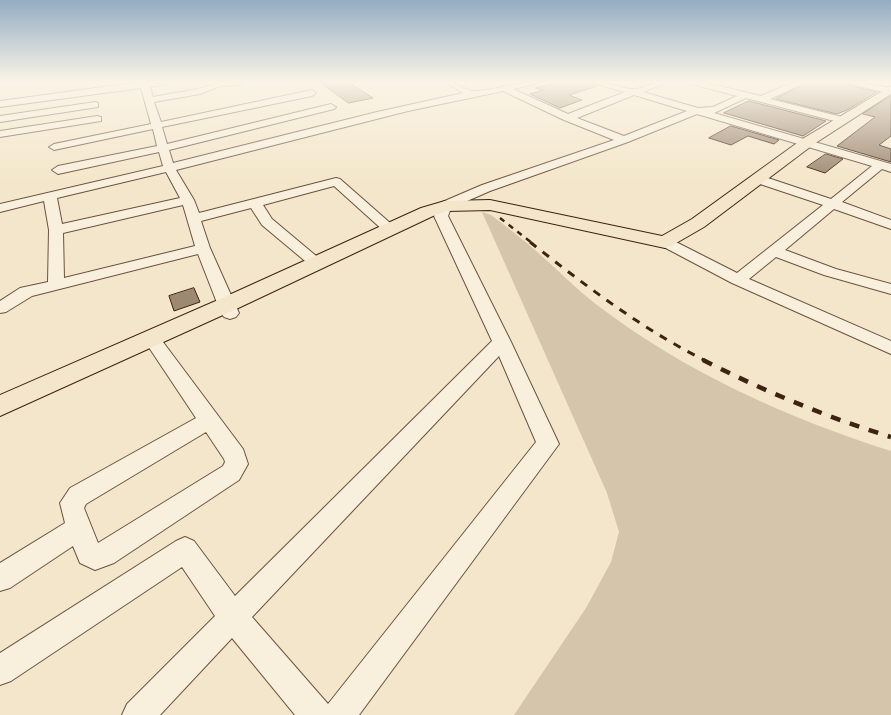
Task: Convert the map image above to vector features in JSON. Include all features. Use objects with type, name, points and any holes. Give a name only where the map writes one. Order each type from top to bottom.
[{"type":"main road","points":[[0,417],[157,346],[316,263],[427,212],[490,205],[665,242],[698,223],[806,143],[849,115]]},
{"type":"main road","points":[[0,406],[228,309],[451,210]]},
{"type":"street","points":[[0,118],[19,115]]},
{"type":"street","points":[[96,115],[102,138]]},
{"type":"street","points":[[155,115],[156,127],[169,168],[188,200],[202,248],[228,309]]},
{"type":"street","points":[[54,147],[156,127],[204,115]]},
{"type":"street","points":[[58,170],[163,148],[297,115]]},
{"type":"street","points":[[345,115],[355,121]]},
{"type":"street","points":[[0,208],[379,115]]},
{"type":"street","points":[[562,115],[624,140]]},
{"type":"street","points":[[568,118],[574,115]]},
{"type":"street","points":[[451,210],[486,188],[624,140],[685,115]]},
{"type":"street","points":[[451,210],[703,115]]},
{"type":"street","points":[[722,115],[886,167]]},
{"type":"street","points":[[824,115],[842,120]]},
{"type":"street","points":[[0,134],[97,119]]},
{"type":"street","points":[[738,280],[834,204],[886,167]]},
{"type":"street","points":[[758,179],[891,225]]},
{"type":"street","points":[[194,219],[336,182],[390,229]]},
{"type":"street","points":[[50,196],[56,230],[56,284]]},
{"type":"street","points":[[56,230],[188,200]]},
{"type":"street","points":[[255,203],[267,222],[316,263]]},
{"type":"street","points":[[340,715],[548,444],[502,342],[451,210]]},
{"type":"street","points":[[665,242],[738,280],[891,348]]},
{"type":"street","points":[[0,308],[26,292],[202,248]]},
{"type":"street","points":[[775,251],[830,272],[891,289]]},
{"type":"street","points":[[138,715],[502,342]]},
{"type":"street","points":[[157,346],[210,420],[235,456],[237,464],[230,473],[105,554],[95,557],[89,554],[72,508],[72,503],[78,496],[210,420]]},
{"type":"street","points":[[0,578],[80,528]]},
{"type":"street","points":[[0,670],[185,550],[233,617],[316,715]]},
{"type":"shaded area","points":[[482,212],[491,215],[519,237],[597,305],[665,351],[701,372],[775,408],[891,451],[891,715],[514,715],[586,608],[611,562],[619,532],[607,493]]},
{"type":"building","points":[[732,115],[804,115],[826,121],[803,136]]},
{"type":"building","points":[[868,115],[891,115],[891,136],[879,145],[891,149],[891,162],[837,146],[875,117]]},
{"type":"building","points":[[731,126],[779,140],[774,144],[748,136],[731,145],[709,138]]},
{"type":"building","points":[[826,154],[843,159],[825,173],[807,167]]},
{"type":"building","points":[[194,288],[200,302],[174,311],[169,296]]},
{"type":"railway","points":[[500,218],[532,243]]},
{"type":"railway","points":[[530,242],[593,291],[637,321],[682,349],[706,361]]},
{"type":"railway","points":[[703,360],[796,403],[891,437]]}]
